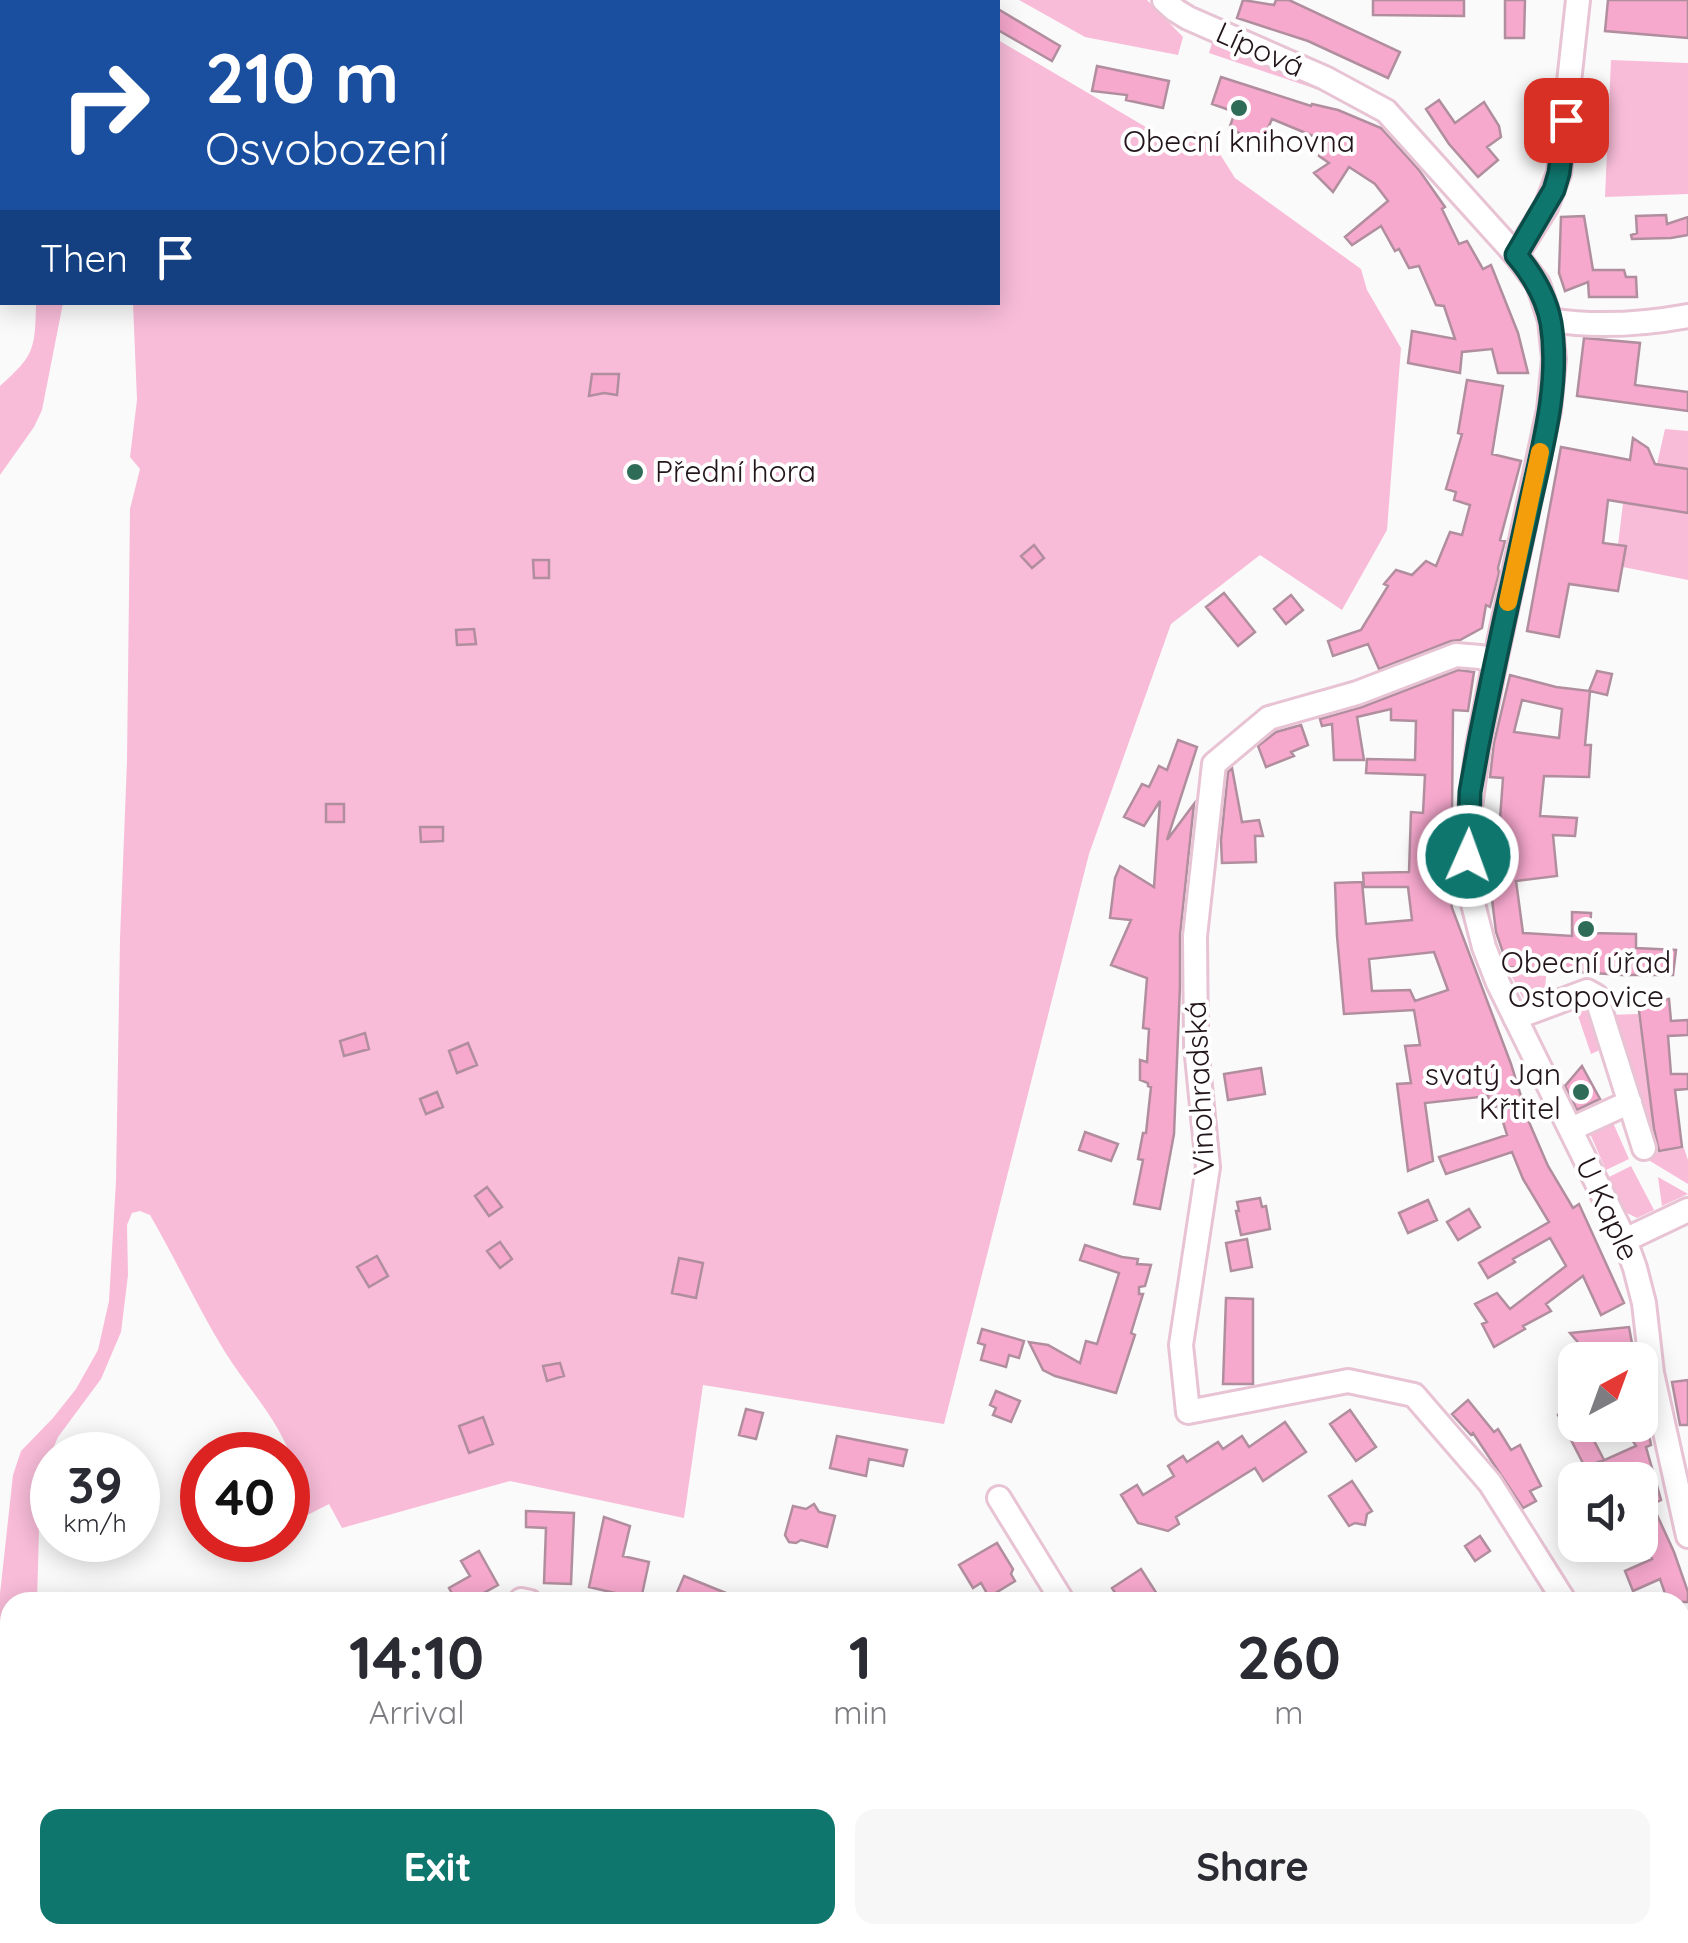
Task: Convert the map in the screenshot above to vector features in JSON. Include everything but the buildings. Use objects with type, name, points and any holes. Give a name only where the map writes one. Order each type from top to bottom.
[{"type":"street","name":"Lípová","points":[[1164,0],[1188,18],[1386,111],[1538,284],[1550,320],[1554,359],[1548,416],[1495,661],[1470,792],[1468,823],[1469,888],[1484,947],[1515,1018]]},
{"type":"street","points":[[1516,255],[1546,207],[1559,173],[1578,0]]},
{"type":"street","points":[[1550,320],[1579,324],[1688,316]]},
{"type":"street","name":"Vinohradská","points":[[1495,661],[1456,656],[1357,693],[1268,718],[1214,764],[1195,936],[1196,1046],[1208,1167],[1181,1345],[1188,1412],[1348,1381],[1414,1395],[1490,1483],[1560,1592]]},
{"type":"street","name":"U Kaple","points":[[1644,1148],[1592,992],[1515,1018],[1625,1240],[1644,1303],[1652,1373],[1688,1536]]},
{"type":"street","name":"U Kaple","points":[[1580,1125],[1630,1102]]},
{"type":"street","points":[[1625,1240],[1688,1210]]},
{"type":"street","points":[[1000,1498],[1057,1592]]},
{"type":"shaded area","points":[[1019,0],[1147,0],[1183,37],[1178,55],[1085,37]]},
{"type":"shaded area","points":[[1213,40],[1344,93],[1334,95],[1209,53]]},
{"type":"shaded area","points":[[1000,41],[1178,146],[1195,132],[1213,143],[1235,178],[1361,269],[1367,290],[1401,348],[1387,530],[1342,610],[1260,555],[1171,624],[1089,854],[944,1424],[703,1385],[684,1518],[510,1481],[342,1528],[329,1504],[310,1514],[310,1432],[279,1432],[225,1352],[150,1215],[140,1211],[132,1213],[127,1225],[128,1275],[121,1332],[101,1379],[62,1432],[39,1432],[76,1389],[98,1350],[109,1301],[116,1181],[130,509],[140,469],[130,457],[137,400],[133,305],[1000,305]]},
{"type":"shaded area","points":[[1611,60],[1688,63],[1688,194],[1605,197]]},
{"type":"shaded area","points":[[36,305],[63,305],[42,410],[0,475],[0,386],[27,358],[35,331]]},
{"type":"shaded area","points":[[1665,429],[1688,431],[1688,469],[1657,464]]},
{"type":"shaded area","points":[[1623,503],[1688,513],[1688,580],[1623,567],[1626,547],[1618,545]]},
{"type":"shaded area","points":[[1546,976],[1543,995],[1527,1006],[1512,977]]},
{"type":"shaded area","points":[[1597,1000],[1611,1045],[1591,1054],[1575,1007]]},
{"type":"shaded area","points":[[1638,1014],[1655,1153],[1684,1148],[1688,1184],[1650,1161],[1609,1015]]},
{"type":"shaded area","points":[[1610,1116],[1629,1159],[1606,1170],[1587,1127]]},
{"type":"shaded area","points":[[1631,1166],[1654,1210],[1637,1218],[1625,1212],[1607,1178]]},
{"type":"shaded area","points":[[1658,1177],[1688,1194],[1662,1206]]},
{"type":"shaded area","points":[[30,1442],[30,1562],[38,1562],[37,1592],[0,1592],[13,1475],[21,1451]]},
{"type":"slow traffic","points":[[1508,602],[1540,452]]},
{"type":"place","name":"Obecní knihovna","points":[[1239,108]]},
{"type":"place","name":"Přední hora","points":[[635,472]]},
{"type":"place","name":"Obecní úřad Ostopovice","points":[[1586,929]]},
{"type":"place","name":"svatý Jan Křtitel","points":[[1581,1092]]},
{"type":"route","points":[[1468,856],[1470,792],[1548,416],[1554,359],[1545,302],[1538,284],[1516,255],[1554,190],[1566,120]]}]
